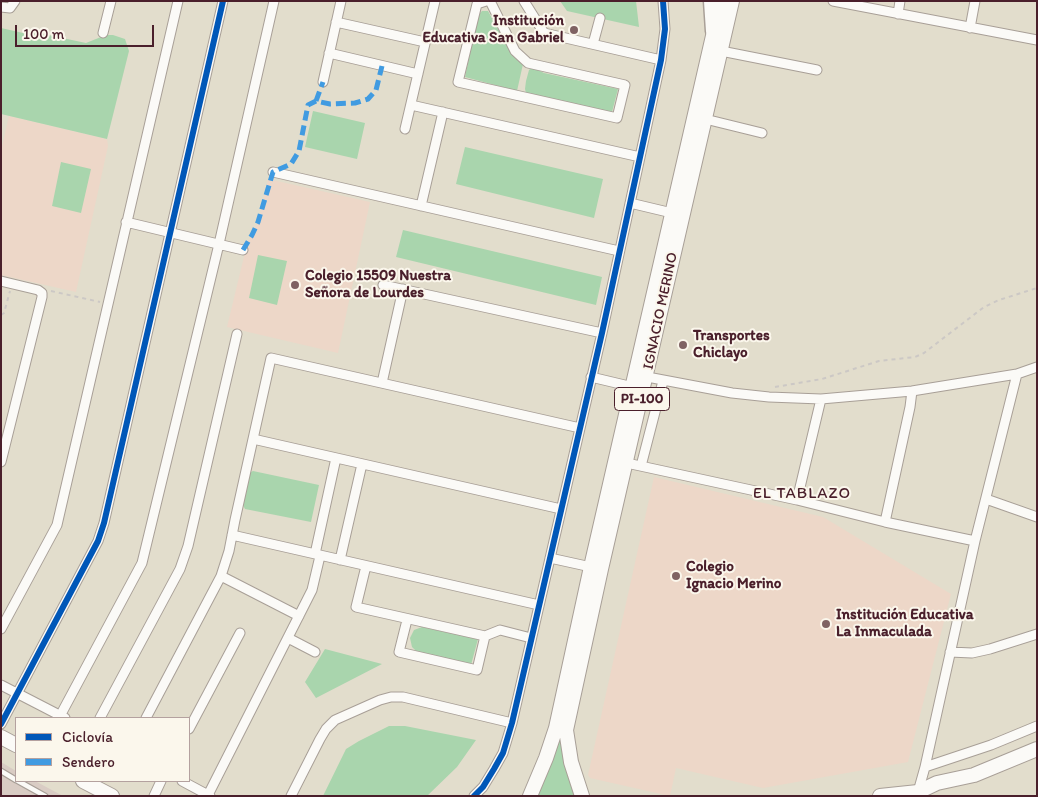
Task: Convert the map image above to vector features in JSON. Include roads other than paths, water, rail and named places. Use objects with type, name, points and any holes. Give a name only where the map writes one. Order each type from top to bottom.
[{"type":"main road","points":[[710,1],[717,46]]},
{"type":"main road","name":"PI-100","points":[[582,796],[570,762],[566,730],[601,569],[672,213],[717,46],[721,1]]},
{"type":"main road","name":"IGNACIO MERINO","points":[[638,380],[705,119],[717,46],[732,1]]},
{"type":"main road","name":"PI-100","points":[[530,796],[556,728],[591,567],[621,462]]},
{"type":"main road","points":[[1,737],[15,744]]},
{"type":"main road","points":[[880,796],[918,792],[937,783],[974,775],[1037,749]]},
{"type":"main road","points":[[86,782],[112,796]]},
{"type":"street","points":[[1,8],[10,8],[15,1]]},
{"type":"street","points":[[103,33],[111,1]]},
{"type":"street","points":[[1,629],[57,525],[178,1]]},
{"type":"street","points":[[1,724],[98,540],[106,515],[223,1]]},
{"type":"street","points":[[1,685],[63,717],[142,563],[219,244],[274,1]]},
{"type":"street","points":[[323,82],[341,1]]},
{"type":"street","points":[[405,129],[435,1]]},
{"type":"street","points":[[486,1],[477,4],[458,82],[617,118],[625,85],[528,63],[514,51],[490,1]]},
{"type":"street","points":[[524,1],[544,33],[661,60]]},
{"type":"street","points":[[474,796],[483,786],[498,761],[512,723],[602,333],[661,60],[665,29],[663,1]]},
{"type":"street","points":[[833,1],[1037,40]]},
{"type":"street","points":[[898,14],[900,1]]},
{"type":"street","points":[[970,28],[975,1]]},
{"type":"street","points":[[593,44],[600,18]]},
{"type":"street","points":[[336,22],[426,42]]},
{"type":"street","points":[[717,46],[817,70]]},
{"type":"street","points":[[329,53],[418,74]]},
{"type":"street","points":[[411,105],[640,157]]},
{"type":"street","points":[[421,206],[443,112]]},
{"type":"street","points":[[705,119],[762,132]]},
{"type":"street","points":[[273,172],[619,252]]},
{"type":"street","points":[[630,203],[672,213]]},
{"type":"street","points":[[126,222],[243,250]]},
{"type":"street","points":[[1,280],[38,290],[42,293],[2,460]]},
{"type":"street","points":[[383,285],[602,333]]},
{"type":"street","points":[[382,383],[403,289]]},
{"type":"street","points":[[101,717],[180,569],[188,546],[237,334]]},
{"type":"street","points":[[147,717],[221,576],[229,551],[271,358],[580,428]]},
{"type":"street","points":[[592,377],[663,381],[732,393],[769,397],[821,399],[912,391],[1017,374],[1037,367]]},
{"type":"street","points":[[918,792],[975,541],[1017,374]]},
{"type":"street","points":[[641,466],[663,381]]},
{"type":"street","points":[[886,522],[912,391]]},
{"type":"street","points":[[797,500],[821,399]]},
{"type":"street","points":[[252,439],[561,509]]},
{"type":"street","points":[[184,782],[209,795],[312,590],[336,458]]},
{"type":"street","points":[[621,462],[975,541]]},
{"type":"street","points":[[340,560],[362,464]]},
{"type":"street","points":[[986,499],[1037,517]]},
{"type":"street","points":[[232,535],[539,605]]},
{"type":"street","points":[[550,558],[591,567]]},
{"type":"street","points":[[366,566],[356,607],[406,620],[485,636],[500,630],[531,638]]},
{"type":"street","points":[[221,576],[299,616]]},
{"type":"street","points":[[406,620],[399,652],[477,670],[485,636]]},
{"type":"street","points":[[190,727],[240,633]]},
{"type":"street","points":[[950,652],[972,653],[1037,634]]},
{"type":"street","points":[[288,638],[315,652]]},
{"type":"street","points":[[291,796],[326,729],[335,720],[380,700],[391,697],[403,697],[512,723]]},
{"type":"street","points":[[925,767],[991,745],[1037,726]]},
{"type":"street","points":[[154,796],[161,782]]},
{"type":"lane","points":[[1,771],[15,779]]},
{"type":"lane","points":[[20,782],[45,796]]},
{"type":"place","name":"Institución Educativa San Gabriel","points":[[574,30]]},
{"type":"place","name":"Colegio 15509 Nuestra Señora de Lourdes","points":[[295,285]]},
{"type":"place","name":"Transportes Chiclayo","points":[[683,345]]},
{"type":"place","name":"Colegio Ignacio Merino","points":[[676,576]]},
{"type":"place","name":"Institución Educativa La Inmaculada","points":[[826,624]]},
{"type":"district","name":"EL TABLAZO","points":[[802,494]]}]
